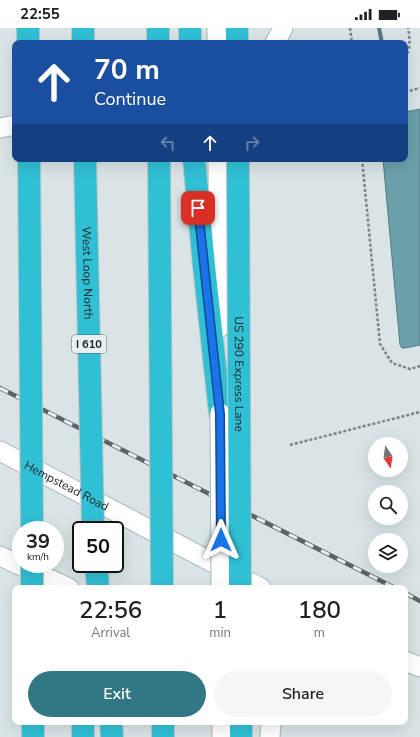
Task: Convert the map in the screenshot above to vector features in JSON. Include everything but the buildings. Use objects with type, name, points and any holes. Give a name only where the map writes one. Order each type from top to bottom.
[{"type":"highway","points":[[28,28],[28,40]]},
{"type":"highway","points":[[83,28],[83,40]]},
{"type":"highway","points":[[158,28],[158,40]]},
{"type":"highway","points":[[190,28],[190,40]]},
{"type":"highway","points":[[237,28],[237,40]]},
{"type":"highway","points":[[29,162],[32,521]]},
{"type":"highway","name":"West Loop North","points":[[85,162],[93,521]]},
{"type":"highway","points":[[159,162],[162,585]]},
{"type":"highway","points":[[194,162],[220,414]]},
{"type":"highway","name":"US 290 Express Lane","points":[[238,162],[240,585]]},
{"type":"highway","points":[[32,573],[32,585]]},
{"type":"highway","points":[[90,585],[91,573]]},
{"type":"highway","points":[[97,573],[98,585]]},
{"type":"highway","points":[[33,725],[33,737]]},
{"type":"highway","points":[[83,725],[83,737]]},
{"type":"highway","points":[[111,725],[112,737]]},
{"type":"highway","points":[[163,725],[163,737]]},
{"type":"highway","points":[[227,733],[237,725]]},
{"type":"main road","points":[[217,28],[217,40]]},
{"type":"main road","points":[[277,40],[283,28]]},
{"type":"main road","points":[[0,128],[12,126]]},
{"type":"main road","points":[[218,162],[221,585]]},
{"type":"main road","name":"Hempstead Road","points":[[0,450],[256,585]]},
{"type":"main road","points":[[0,556],[62,585]]},
{"type":"main road","points":[[408,661],[420,667]]},
{"type":"main road","points":[[270,737],[272,725]]},
{"type":"path","points":[[350,28],[352,40]]},
{"type":"path","points":[[408,28],[410,38],[408,49]]},
{"type":"path","points":[[408,91],[420,88]]},
{"type":"path","points":[[362,162],[380,344],[392,363],[410,369],[420,366]]},
{"type":"path","points":[[290,445],[420,412]]},
{"type":"water","points":[[420,109],[420,345],[402,348],[400,345],[383,162],[408,162],[408,111]]},
{"type":"waterway","points":[[379,28],[381,40]]},
{"type":"railway","points":[[0,388],[389,585]]},
{"type":"railway","points":[[408,595],[420,601]]},
{"type":"route","points":[[198,208],[220,414],[221,540]]}]
